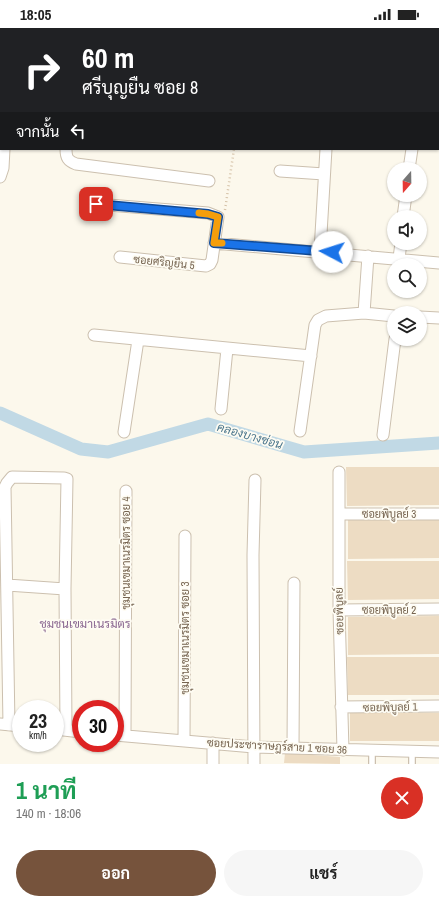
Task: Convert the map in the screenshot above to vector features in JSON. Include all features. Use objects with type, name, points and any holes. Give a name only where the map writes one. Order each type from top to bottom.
[{"type":"street","points":[[0,177],[3,168],[4,150]]},
{"type":"street","points":[[66,150],[68,160],[76,164],[209,180]]},
{"type":"street","points":[[320,251],[326,150]]},
{"type":"street","points":[[410,162],[412,150]]},
{"type":"street","points":[[280,171],[324,174]]},
{"type":"street","points":[[96,204],[208,214],[218,217],[214,243],[399,258],[400,250]]},
{"type":"street","name":"ซอยศริญยืน 5","points":[[120,257],[206,266],[210,264],[212,260],[214,243]]},
{"type":"street","points":[[364,313],[368,256]]},
{"type":"street","points":[[427,262],[439,263]]},
{"type":"street","points":[[300,431],[315,325],[321,318],[326,316],[364,313],[387,315]]},
{"type":"street","points":[[427,317],[439,318]]},
{"type":"street","points":[[94,335],[311,356]]},
{"type":"street","points":[[124,432],[138,340]]},
{"type":"street","points":[[383,435],[394,346]]},
{"type":"street","points":[[221,409],[227,349]]},
{"type":"street","name":"ซอยพิบูลย์","points":[[339,472],[338,610],[343,750]]},
{"type":"street","points":[[4,724],[7,585],[5,487],[6,483],[12,477],[67,479],[66,589],[62,700]]},
{"type":"street","points":[[254,764],[253,555],[255,480]]},
{"type":"street","name":"ชุมชนเขมาเนรมิตร ซอย 4","points":[[121,700],[126,491]]},
{"type":"street","name":"ซอยพิบูลย์ 3","points":[[339,514],[439,514]]},
{"type":"street","name":"ชุมชนเขมาเนรมิตร ซอย 3","points":[[184,740],[185,536]]},
{"type":"street","points":[[293,748],[294,583]]},
{"type":"street","points":[[7,585],[66,589]]},
{"type":"street","name":"ซอยพิบูลย์ 2","points":[[338,610],[439,609]]},
{"type":"street","name":"ซอยพิบูลย์ 1","points":[[341,707],[439,706]]},
{"type":"street","name":"ซอยประชาราษฎร์สาย 1 ซอย 36","points":[[124,735],[254,747],[439,752]]},
{"type":"street","points":[[213,743],[213,764]]},
{"type":"lane","points":[[372,750],[372,764]]},
{"type":"lane","points":[[412,751],[412,764]]},
{"type":"path","points":[[218,217],[224,213],[234,150]]},
{"type":"building","points":[[346,467],[439,467],[439,505],[347,506]]},
{"type":"building","points":[[348,520],[439,520],[439,558],[348,559]]},
{"type":"building","points":[[347,561],[439,561],[439,599],[348,600]]},
{"type":"building","points":[[439,616],[439,654],[348,655],[348,617]]},
{"type":"building","points":[[347,657],[439,657],[439,695],[348,695]]},
{"type":"building","points":[[350,713],[439,713],[439,741],[350,741]]},
{"type":"building","points":[[285,753],[340,757],[340,764],[284,763]]},
{"type":"waterway","name":"คลองบางซ่อน","points":[[0,413],[81,449],[108,452],[208,424],[304,452],[439,443]]},
{"type":"slow traffic","points":[[199,213],[218,217],[214,243],[222,243]]},
{"type":"district","name":"ชุมชนเขมาเนรมิตร","points":[[85,624]]},
{"type":"route","points":[[96,204],[214,215],[218,217],[214,243],[332,252]]}]
